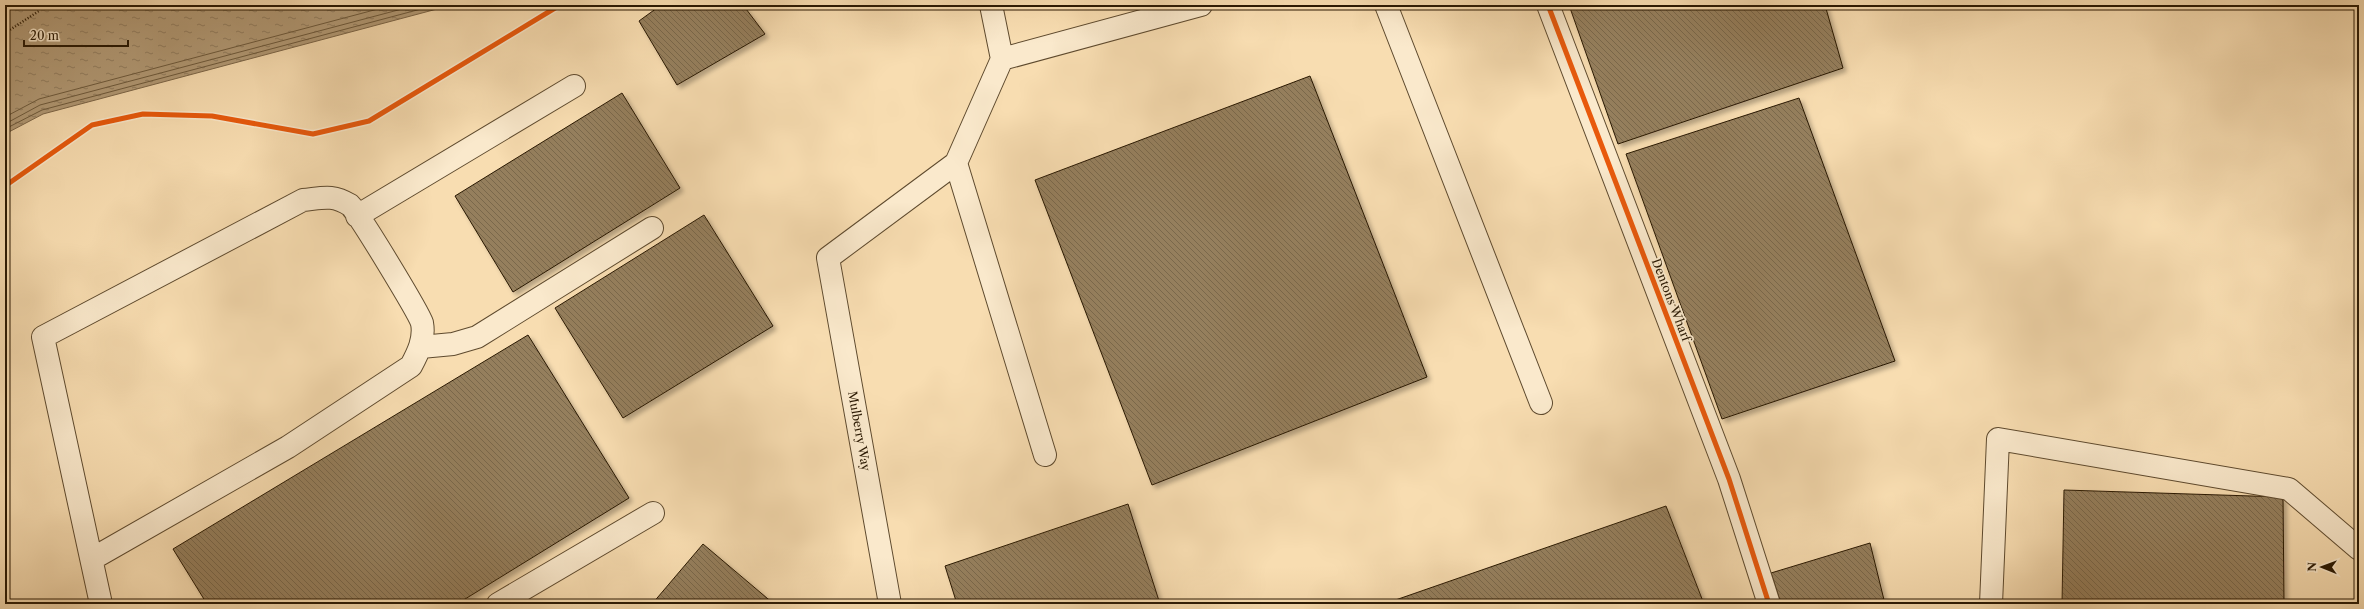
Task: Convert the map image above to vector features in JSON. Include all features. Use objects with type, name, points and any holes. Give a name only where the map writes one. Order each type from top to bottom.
[{"type":"street","points":[[991,5],[1002,59],[956,162],[1045,455]]},
{"type":"street","points":[[1002,59],[1201,5]]},
{"type":"street","points":[[1386,5],[1542,403]]},
{"type":"street","name":"Dentons Wharf","points":[[1548,5],[1729,479],[1769,604]]},
{"type":"street","points":[[357,216],[574,86]]},
{"type":"street","name":"Mulberry Way","points":[[890,604],[828,258],[956,162]]},
{"type":"street","points":[[92,559],[288,447],[385,385],[410,366],[421,347],[422,323],[409,297],[352,206],[332,196],[303,200],[43,337],[92,559],[102,604]]},
{"type":"street","points":[[421,347],[453,344],[488,331],[652,228]]},
{"type":"street","points":[[1991,604],[1998,439],[2289,489],[2359,549]]},
{"type":"street","points":[[498,604],[653,513]]},
{"type":"path","points":[[5,33],[38,11]]},
{"type":"water","points":[[5,5],[452,5],[43,114],[5,134]]},
{"type":"building","points":[[661,5],[743,5],[765,34],[677,85],[639,21]]},
{"type":"building","points":[[1569,5],[1825,5],[1843,68],[1618,144]]},
{"type":"building","points":[[1310,76],[1427,377],[1152,485],[1035,180]]},
{"type":"building","points":[[622,93],[680,188],[513,292],[455,196]]},
{"type":"building","points":[[1799,98],[1895,361],[1722,419],[1626,154]]},
{"type":"building","points":[[704,215],[773,326],[623,418],[555,308]]},
{"type":"building","points":[[528,335],[629,498],[457,604],[207,604],[173,549]]},
{"type":"building","points":[[2064,490],[2283,497],[2284,604],[2062,604]]},
{"type":"building","points":[[1128,504],[1160,604],[957,604],[945,566]]},
{"type":"building","points":[[1666,506],[1704,604],[1384,604]]},
{"type":"building","points":[[1870,543],[1885,604],[1781,604],[1771,573]]},
{"type":"building","points":[[703,544],[774,604],[652,604]]},
{"type":"cycle path","points":[[5,186],[92,125],[143,114],[212,116],[313,134],[369,121],[560,5]]},
{"type":"cycle path","points":[[1548,5],[1729,479],[1769,604]]}]
